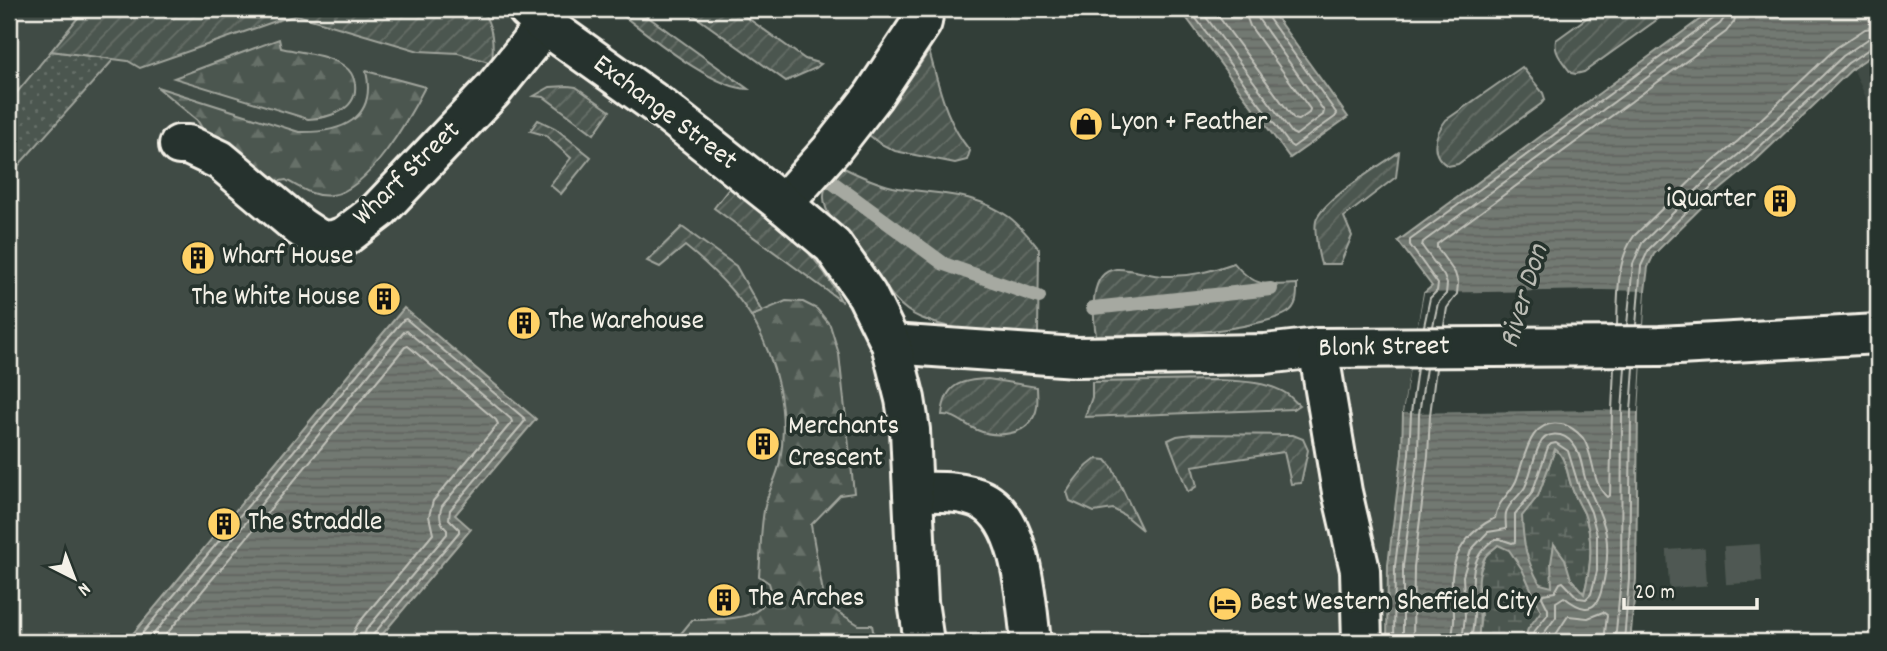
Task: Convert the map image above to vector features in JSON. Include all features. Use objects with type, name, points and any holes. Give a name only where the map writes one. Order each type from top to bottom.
[{"type":"street","points":[[783,204],[831,150],[873,96],[922,22],[924,9]]},
{"type":"street","name":"Exchange Street","points":[[536,17],[663,109],[783,204],[833,246],[867,295],[891,344],[909,420],[918,602],[924,642]]},
{"type":"street","name":"Wharf Street","points":[[179,145],[188,145],[220,160],[300,227],[321,241],[334,240],[345,236],[379,210],[493,90],[536,17]]},
{"type":"street","name":"Blonk Street","points":[[891,344],[1076,357],[1265,354],[1318,348],[1642,345],[1878,334]]},
{"type":"street","points":[[1318,348],[1342,492],[1360,570],[1362,642]]},
{"type":"street","points":[[913,492],[953,492],[984,500],[999,513],[1009,530],[1021,568],[1031,642]]},
{"type":"shaded area","points":[[9,9],[529,9],[922,334],[1413,349],[1403,413],[1402,453],[1388,565],[1387,642],[9,642]]},
{"type":"shaded area","points":[[1878,51],[1878,122],[1877,123],[1853,68]]},
{"type":"green space","points":[[85,9],[481,9],[492,35],[492,63],[458,53],[419,51],[297,15],[140,68],[128,61],[51,51]]},
{"type":"green space","points":[[614,9],[637,9],[748,89],[733,86],[697,69]]},
{"type":"green space","points":[[685,9],[735,9],[805,59],[821,64],[786,81]]},
{"type":"green space","points":[[1599,9],[1672,9],[1584,72],[1571,73],[1558,54],[1556,40]]},
{"type":"green space","points":[[279,39],[281,48],[330,59],[348,70],[354,81],[355,93],[347,107],[332,115],[308,119],[174,78]]},
{"type":"green space","points":[[51,51],[114,59],[9,176],[9,102]]},
{"type":"green space","points":[[929,51],[949,116],[970,151],[967,160],[955,163],[895,151],[865,132],[900,94]]},
{"type":"green space","points":[[1522,67],[1545,99],[1458,164],[1448,166],[1438,156],[1435,144],[1446,120]]},
{"type":"green space","points":[[366,71],[425,87],[398,133],[373,167],[346,190],[326,196],[308,192],[286,180],[274,182],[207,136],[197,120],[157,87],[299,132],[314,132],[342,126],[361,112],[368,88]]},
{"type":"green space","points":[[550,87],[576,87],[610,111],[594,134],[544,97],[534,96]]},
{"type":"green space","points":[[538,120],[555,128],[591,157],[561,194],[550,185],[571,158],[545,135],[530,131]]},
{"type":"green space","points":[[1399,152],[1396,177],[1344,217],[1352,236],[1340,264],[1321,264],[1316,221],[1321,213],[1340,194]]},
{"type":"green space","points":[[842,167],[886,185],[981,202],[1013,220],[1039,249],[1038,334],[994,333],[949,327],[921,318],[901,305],[886,288],[861,250],[838,227],[825,206],[825,189]]},
{"type":"green space","points":[[731,186],[808,252],[832,283],[841,301],[714,208]]},
{"type":"green space","points":[[682,227],[736,266],[762,312],[751,316],[721,278],[685,246],[660,267],[647,261]]},
{"type":"green space","points":[[1234,263],[1255,281],[1278,285],[1297,284],[1293,307],[1287,313],[1272,319],[1217,330],[1177,334],[1096,335],[1094,296],[1101,278],[1107,272],[1122,269],[1159,276],[1183,276]]},
{"type":"green space","points":[[786,301],[803,302],[817,309],[830,325],[839,354],[854,493],[840,495],[811,525],[825,604],[859,625],[872,625],[875,642],[674,642],[692,620],[727,619],[753,613],[763,605],[771,590],[769,583],[759,576],[761,532],[766,500],[779,467],[783,423],[774,368],[751,316]]},
{"type":"green space","points":[[988,379],[1037,387],[1036,411],[1025,427],[1010,433],[985,433],[952,416],[942,415],[950,390],[962,383]]},
{"type":"green space","points":[[1215,380],[1271,386],[1287,394],[1299,405],[1293,409],[1085,417],[1092,397],[1092,382]]},
{"type":"green space","points":[[1192,434],[1293,435],[1303,439],[1308,450],[1301,483],[1291,484],[1284,452],[1192,466],[1197,486],[1188,492],[1168,440]]},
{"type":"green space","points":[[1555,449],[1564,461],[1589,533],[1590,564],[1584,594],[1571,579],[1552,587],[1542,612],[1528,629],[1524,642],[1477,642],[1481,616],[1478,577],[1486,555],[1498,545],[1538,496]]},
{"type":"green space","points":[[1096,459],[1106,460],[1112,467],[1142,530],[1113,509],[1094,512],[1070,501],[1067,492],[1070,487]]},
{"type":"water","points":[[1180,9],[1270,9],[1348,117],[1290,158]]},
{"type":"water","name":"River Don","points":[[1714,9],[1878,9],[1878,51],[1853,68],[1755,161],[1716,193],[1654,254],[1648,267],[1638,412],[1636,579],[1630,642],[1524,642],[1528,629],[1541,611],[1522,569],[1509,550],[1498,545],[1486,555],[1481,567],[1477,642],[1387,642],[1388,565],[1402,453],[1403,413],[1424,293],[1432,286],[1398,241]],"holes":[[[1555,449],[1559,452],[1584,513],[1589,533],[1590,564],[1584,594],[1571,579],[1565,559],[1554,544],[1551,563],[1552,587],[1540,584],[1531,567],[1524,543],[1522,516],[1538,496]]]},
{"type":"water","points":[[404,308],[536,419],[455,515],[471,529],[376,642],[126,642]]},
{"type":"pier","points":[[1645,291],[1638,412],[1600,410],[1403,413],[1424,293]]},
{"type":"waterway","points":[[829,180],[944,264],[1039,297]]},
{"type":"waterway","points":[[1093,308],[1271,289]]},
{"type":"tunnel","points":[[1668,569],[1761,563]]},
{"type":"place","name":"Lyon + Feather","points":[[1086,124]]},
{"type":"place","name":"iQuarter","points":[[1780,201]]},
{"type":"place","name":"Wharf House","points":[[198,258]]},
{"type":"place","name":"The White House","points":[[384,299]]},
{"type":"place","name":"The Warehouse","points":[[524,323]]},
{"type":"place","name":"Merchants Crescent","points":[[763,444]]},
{"type":"place","name":"The Straddle","points":[[224,524]]},
{"type":"place","name":"The Arches","points":[[724,600]]},
{"type":"place","name":"Best Western Sheffield City","points":[[1225,604]]}]
